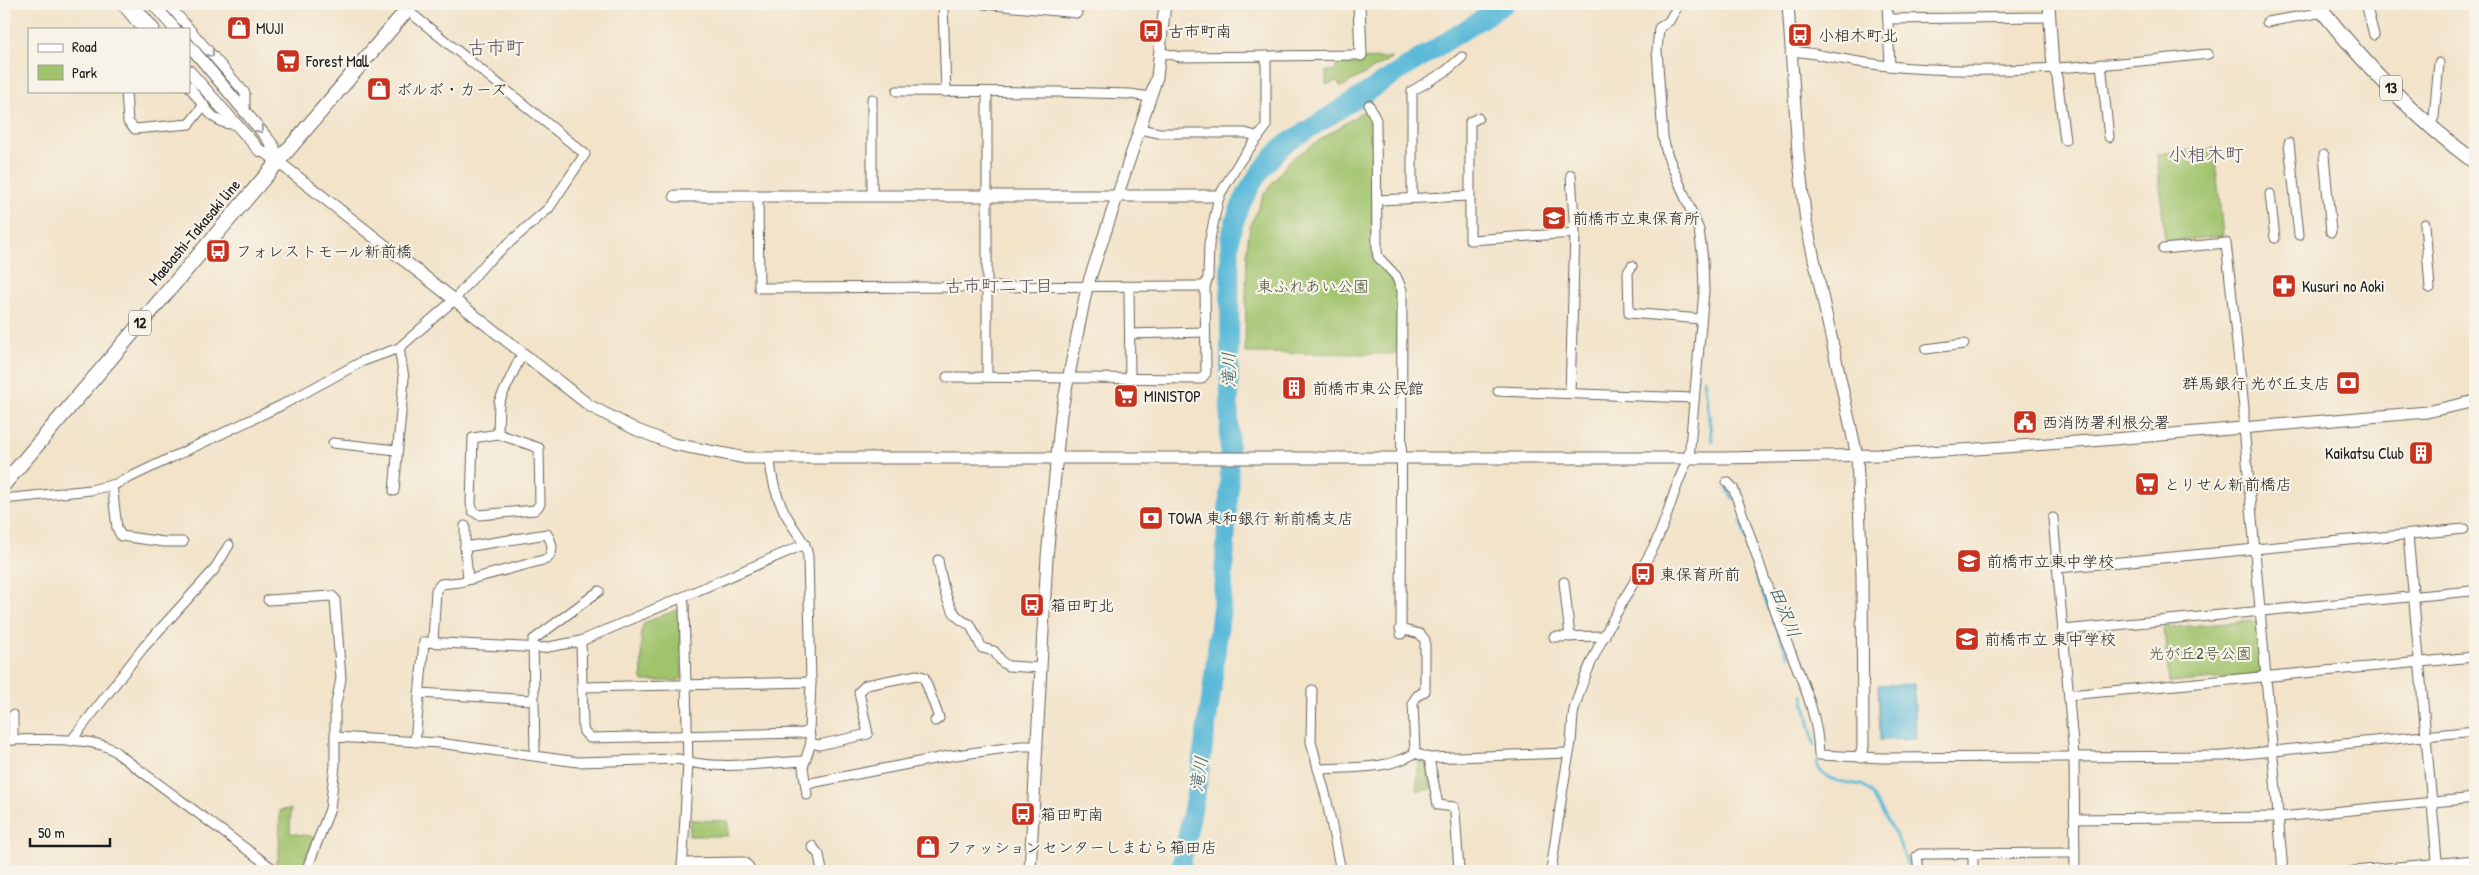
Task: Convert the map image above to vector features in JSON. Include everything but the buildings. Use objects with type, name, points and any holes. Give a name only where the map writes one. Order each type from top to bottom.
[{"type":"main road","name":"Maebashi-Takasaki line","points":[[4,484],[409,7]]},
{"type":"main road","name":"13","points":[[2320,8],[2368,64],[2429,125],[2475,162]]},
{"type":"street","points":[[121,4],[141,28]]},
{"type":"street","points":[[133,4],[153,28]]},
{"type":"street","points":[[153,4],[174,28]]},
{"type":"street","points":[[168,4],[189,28]]},
{"type":"street","points":[[942,4],[946,92]]},
{"type":"street","points":[[984,4],[1077,13]]},
{"type":"street","points":[[1030,871],[1047,557],[1056,456],[1067,379],[1088,287],[1157,77],[1165,4]]},
{"type":"street","points":[[1160,52],[1180,57],[1361,55],[1359,4]]},
{"type":"street","points":[[1551,871],[1574,709],[1588,672],[1605,636],[1662,528],[1681,472],[1689,458],[1702,319],[1703,260],[1699,230],[1666,154],[1662,137],[1657,41],[1659,28],[1669,21],[1679,4]]},
{"type":"street","points":[[1792,4],[1791,51],[1798,152],[1806,222],[1857,456],[1862,585],[1863,747],[1861,757]]},
{"type":"street","points":[[1887,4],[1890,66]]},
{"type":"street","points":[[2049,4],[2053,68],[2057,77],[2065,140]]},
{"type":"street","points":[[2366,4],[2374,35]]},
{"type":"street","points":[[4,499],[91,490],[112,485],[282,405],[363,361],[399,348],[454,300],[486,263],[549,208],[585,154],[409,7]]},
{"type":"street","points":[[2267,22],[2320,8]]},
{"type":"street","points":[[1888,20],[2050,17]]},
{"type":"street","points":[[190,29],[245,93],[245,112]]},
{"type":"street","points":[[190,46],[274,147],[277,162]]},
{"type":"street","points":[[1791,51],[1817,53],[1834,58],[1890,66],[1959,70],[2053,68],[2208,54]]},
{"type":"street","points":[[947,377],[1201,379],[1206,373],[1204,286],[1208,278],[1209,244],[1219,196],[1240,161],[1266,128],[1266,56]]},
{"type":"street","points":[[1412,198],[1412,91],[1446,71],[1462,57]]},
{"type":"street","points":[[2429,125],[2434,117],[2440,63]]},
{"type":"street","points":[[2101,64],[2109,137]]},
{"type":"street","points":[[190,72],[225,115],[259,150],[277,162],[590,406],[637,430],[692,449],[746,458],[1056,456],[1212,458],[1689,458],[1857,456],[2092,441],[2427,412],[2475,401]]},
{"type":"street","points":[[190,87],[220,122],[234,124]]},
{"type":"street","points":[[896,91],[1066,92],[1130,94],[1150,97]]},
{"type":"street","points":[[126,92],[128,122],[135,129],[189,124],[204,105]]},
{"type":"street","points":[[987,92],[988,377]]},
{"type":"street","points":[[872,99],[872,196]]},
{"type":"street","points":[[1369,105],[1376,120],[1378,256],[1396,276],[1402,290],[1400,632],[1420,634],[1425,640],[1425,691],[1417,696],[1413,702],[1415,753]]},
{"type":"street","points":[[1478,118],[1470,122],[1470,240],[1575,233]]},
{"type":"street","points":[[1140,129],[1159,133],[1244,133],[1259,137]]},
{"type":"street","points":[[2289,143],[2300,236]]},
{"type":"street","points":[[2324,155],[2331,232]]},
{"type":"street","points":[[1570,393],[1575,233],[1571,175]]},
{"type":"street","points":[[674,196],[987,196],[1054,194],[1116,197],[1219,196]]},
{"type":"street","points":[[2270,194],[2275,238]]},
{"type":"street","points":[[758,196],[759,288],[1204,286]]},
{"type":"street","points":[[1378,200],[1469,196]]},
{"type":"street","points":[[2425,224],[2430,288]]},
{"type":"street","points":[[2163,249],[2226,243],[2244,408],[2254,550],[2283,871]]},
{"type":"street","points":[[1632,266],[1628,272],[1629,313],[1702,319]]},
{"type":"street","points":[[1129,287],[1130,379]]},
{"type":"street","points":[[1130,334],[1205,332]]},
{"type":"street","points":[[1926,349],[1964,344]]},
{"type":"street","points":[[394,491],[396,450],[404,378],[399,348]]},
{"type":"street","points":[[498,434],[499,402],[522,354]]},
{"type":"street","points":[[1498,391],[1694,398]]},
{"type":"street","points":[[498,434],[539,448],[540,504],[535,510],[523,513],[479,515],[474,511],[471,504],[473,438],[498,434]]},
{"type":"street","points":[[333,443],[396,450]]},
{"type":"street","points":[[770,458],[773,484],[787,517],[805,544],[808,556],[811,682],[809,730],[811,743],[803,767],[807,795]]},
{"type":"street","points":[[1727,482],[1733,488],[1785,638],[1808,691],[1814,715],[1819,755],[1861,757],[2223,756],[2475,731]]},
{"type":"street","points":[[112,485],[117,528],[121,536],[164,542],[182,542]]},
{"type":"street","points":[[2053,518],[2074,756],[2075,871]]},
{"type":"street","points":[[465,526],[468,579]]},
{"type":"street","points":[[2058,568],[2408,536],[2464,529]]},
{"type":"street","points":[[433,641],[436,590],[442,584],[460,582],[547,559],[552,554],[552,545],[547,534],[465,548]]},
{"type":"street","points":[[2408,536],[2438,867]]},
{"type":"street","points":[[416,742],[423,645],[426,641],[552,648],[581,641],[805,544]]},
{"type":"street","points":[[71,740],[143,648],[214,570],[228,545]]},
{"type":"street","points":[[938,560],[944,592],[956,616],[959,620],[970,624],[982,648],[994,651],[1002,662],[1008,666],[1041,668]]},
{"type":"street","points":[[1564,582],[1570,637]]},
{"type":"street","points":[[535,756],[532,700],[533,640],[599,591]]},
{"type":"street","points":[[2063,630],[2470,591]]},
{"type":"street","points":[[268,600],[290,597],[335,597],[341,671],[335,708],[335,765],[330,809],[306,871]]},
{"type":"street","points":[[682,598],[684,606],[688,763],[682,867],[744,862],[749,867],[749,871]]},
{"type":"street","points":[[1554,637],[1605,636]]},
{"type":"street","points":[[581,641],[584,732],[590,738],[802,733],[809,730]]},
{"type":"street","points":[[2069,695],[2474,657]]},
{"type":"street","points":[[811,743],[820,745],[868,734],[859,692],[866,684],[917,675],[924,677],[939,718],[935,721]]},
{"type":"street","points":[[583,687],[811,682]]},
{"type":"street","points":[[1312,690],[1311,742],[1341,871]]},
{"type":"street","points":[[420,693],[532,700]]},
{"type":"street","points":[[14,715],[14,740]]},
{"type":"street","points":[[335,737],[416,742],[588,762],[679,759],[688,763],[725,765],[804,761]]},
{"type":"street","points":[[4,740],[71,740],[112,748],[276,871]]},
{"type":"street","points":[[806,784],[949,756],[1021,746],[1036,746]]},
{"type":"street","points":[[1415,753],[1429,758],[1568,753]]},
{"type":"street","points":[[1318,769],[1390,763],[1404,760],[1415,753]]},
{"type":"street","points":[[1429,758],[1438,805],[1454,807],[1459,871]]},
{"type":"street","points":[[2074,818],[2279,817],[2475,798]]},
{"type":"street","points":[[812,846],[819,855],[822,871]]},
{"type":"street","points":[[1919,871],[1918,854],[2075,853]]},
{"type":"street","points":[[1973,854],[1973,871]]},
{"type":"street","points":[[2354,871],[2438,867],[2475,860]]},
{"type":"green space","points":[[1393,58],[1341,87],[1337,81],[1326,85],[1326,71],[1336,71],[1336,59]]},
{"type":"green space","name":"東ふれあい公園","points":[[1365,110],[1371,114],[1373,120],[1373,250],[1376,259],[1390,275],[1397,294],[1396,354],[1245,353],[1247,246],[1250,226],[1264,194],[1290,160]]},
{"type":"green space","points":[[2214,148],[2223,236],[2165,242],[2157,154]]},
{"type":"green space","points":[[676,610],[680,611],[682,678],[677,681],[642,680],[641,631],[644,623]]},
{"type":"green space","name":"光が丘2号公園","points":[[2252,621],[2259,623],[2262,671],[2260,675],[2169,683],[2164,628]]},
{"type":"green space","points":[[1419,758],[1427,760],[1432,789],[1416,791]]},
{"type":"green space","points":[[291,809],[290,833],[315,837],[300,871],[284,871],[274,865],[279,858],[280,810]]},
{"type":"green space","points":[[690,820],[728,821],[728,836],[689,836]]},
{"type":"water","points":[[1914,684],[1916,739],[1880,740],[1878,685]]},
{"type":"waterway","name":"滝川","points":[[1180,871],[1198,782],[1211,697],[1222,602],[1229,488],[1230,238],[1238,212],[1257,176],[1284,145],[1505,4]]},
{"type":"waterway","name":"田沢川","points":[[1704,379],[1712,441]]},
{"type":"waterway","name":"田沢川","points":[[1727,488],[1733,499]]},
{"type":"waterway","name":"田沢川","points":[[1741,521],[1756,577],[1788,656]]},
{"type":"waterway","name":"田沢川","points":[[1803,695],[1814,745]]},
{"type":"waterway","name":"田沢川","points":[[1817,761],[1822,773],[1827,777],[1841,782],[1862,785],[1868,789],[1897,838],[1909,871]]},
{"type":"place","name":"MUJI","points":[[239,28]]},
{"type":"place","name":"古市町南","points":[[1151,31]]},
{"type":"place","name":"小相木町北","points":[[1800,35]]},
{"type":"place","name":"Forest Mall","points":[[288,61]]},
{"type":"place","name":"ボルボ・カーズ","points":[[379,89]]},
{"type":"place","name":"前橋市立東保育所","points":[[1554,218]]},
{"type":"place","name":"フォレストモール新前橋","points":[[218,251]]},
{"type":"place","name":"Kusuri no Aoki","points":[[2284,286]]},
{"type":"place","name":"群馬銀行 光が丘支店","points":[[2348,383]]},
{"type":"place","name":"前橋市東公民館","points":[[1294,388]]},
{"type":"place","name":"MINISTOP","points":[[1126,396]]},
{"type":"place","name":"西消防署利根分署","points":[[2025,422]]},
{"type":"place","name":"Kaikatsu Club","points":[[2421,453]]},
{"type":"place","name":"とりせん新前橋店","points":[[2147,484]]},
{"type":"place","name":"TOWA 東和銀行 新前橋支店","points":[[1151,518]]},
{"type":"place","name":"前橋市立東中学校","points":[[1969,561]]},
{"type":"place","name":"東保育所前","points":[[1643,574]]},
{"type":"place","name":"箱田町北","points":[[1032,605]]},
{"type":"place","name":"前橋市立 東中学校","points":[[1967,639]]},
{"type":"place","name":"箱田町南","points":[[1023,814]]},
{"type":"place","name":"ファッションセンターしまむら箱田店","points":[[928,847]]},
{"type":"district","name":"古市町","points":[[496,47]]},
{"type":"district","name":"小相木町","points":[[2206,154]]},
{"type":"district","name":"古市町二丁目","points":[[999,286]]}]
